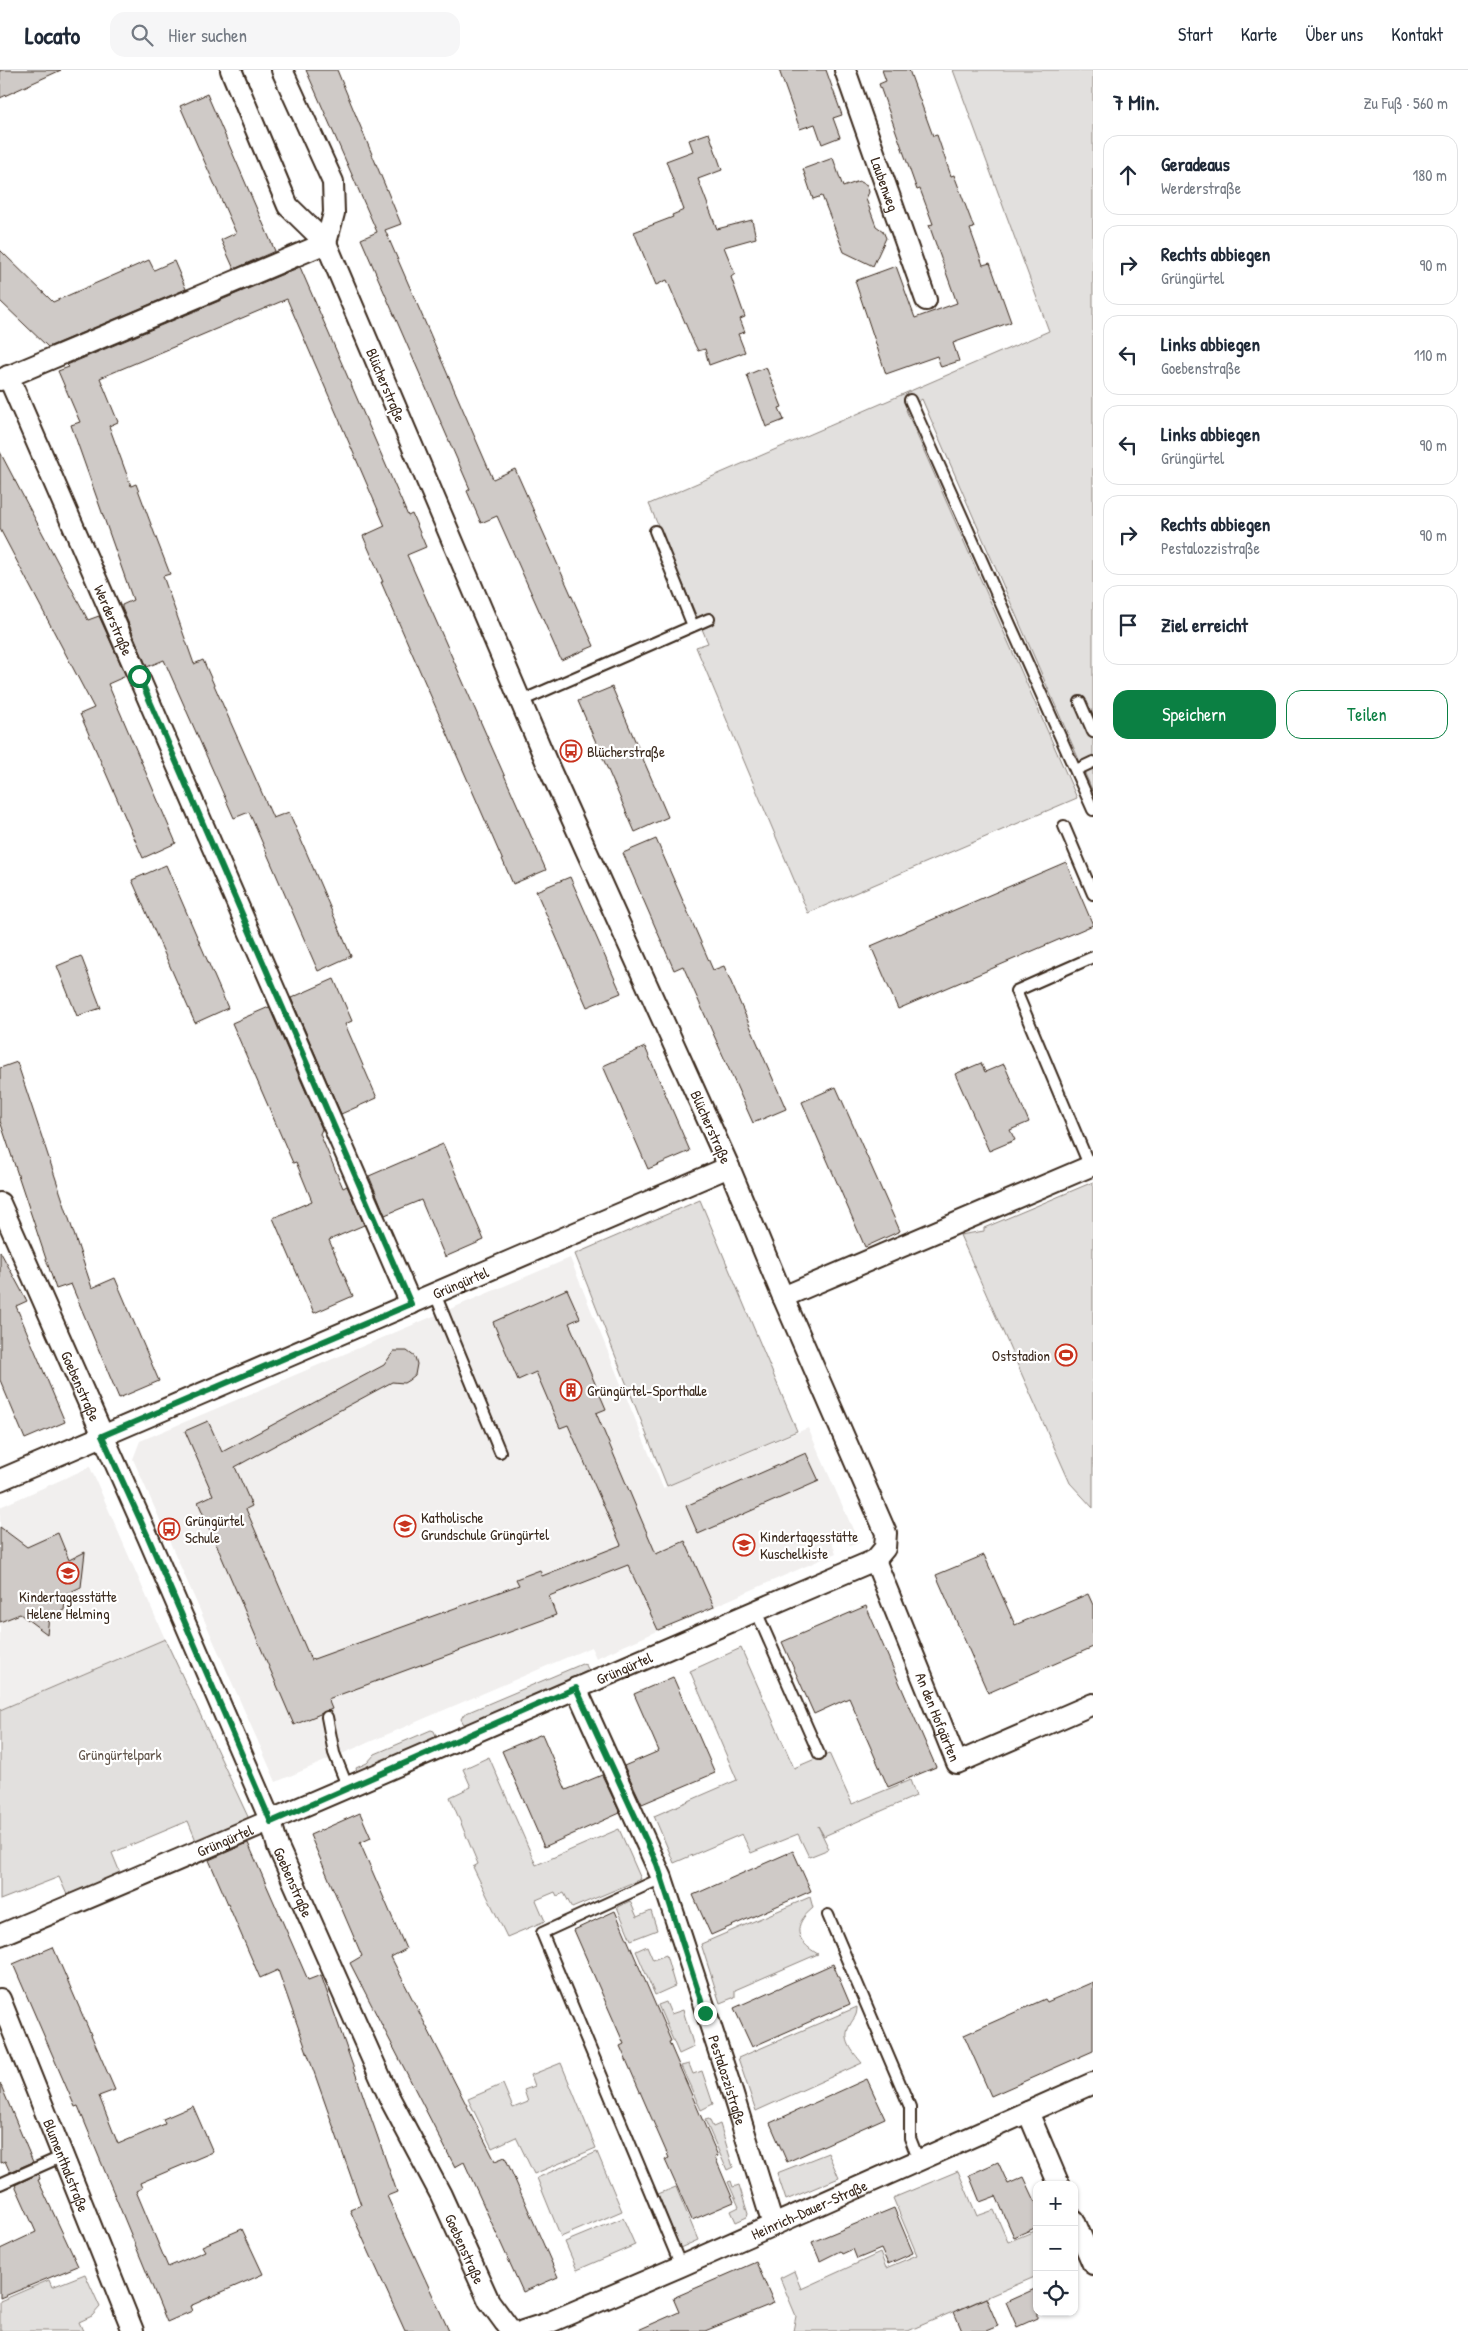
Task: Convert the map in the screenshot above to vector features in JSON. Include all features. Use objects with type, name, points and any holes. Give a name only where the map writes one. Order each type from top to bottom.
[{"type":"street","name":"Blücherstraße","points":[[231,70],[288,206],[326,243],[521,701],[729,1167],[783,1297],[886,1533],[880,1554]]},
{"type":"street","points":[[282,70],[333,182],[334,213],[326,243]]},
{"type":"street","name":"Laubenweg","points":[[845,70],[926,300]]},
{"type":"street","name":"Werderstraße","points":[[326,243],[4,378],[411,1304]]},
{"type":"street","points":[[783,1297],[1092,1166]]},
{"type":"street","name":"Grüngürtel","points":[[0,1480],[729,1167]]},
{"type":"street","name":"Goebenstraße","points":[[0,1203],[148,1537],[271,1822],[278,1847],[390,2099],[441,2195],[490,2301],[511,2331]]},
{"type":"street","name":"Grüngürtel","points":[[0,1935],[271,1822],[756,1611],[880,1554]]},
{"type":"street","name":"An den Hofgärten","points":[[880,1554],[957,1763],[1093,1704]]},
{"type":"street","name":"Pestalozzistraße","points":[[576,1688],[662,1878],[729,2082],[773,2225]]},
{"type":"street","name":"Blumenthalstraße","points":[[0,1999],[133,2331]]},
{"type":"street","name":"Heinrich-Dauer-Straße","points":[[523,2331],[548,2323],[681,2266],[1093,2083]]},
{"type":"street","points":[[1028,2112],[1057,2181]]},
{"type":"street","points":[[1077,2226],[1093,2264]]},
{"type":"lane","points":[[910,400],[1093,810]]},
{"type":"lane","points":[[655,531],[693,626]]},
{"type":"lane","points":[[521,701],[709,619]]},
{"type":"lane","points":[[1080,702],[1093,732]]},
{"type":"lane","points":[[1076,770],[1093,762]]},
{"type":"lane","points":[[1064,826],[1093,894]]},
{"type":"lane","points":[[1092,1166],[1016,991],[1093,958]]},
{"type":"lane","points":[[435,1294],[500,1452]]},
{"type":"lane","points":[[756,1611],[819,1754]]},
{"type":"lane","points":[[328,1717],[334,1754],[348,1788]]},
{"type":"lane","points":[[662,1878],[542,1933],[681,2266]]},
{"type":"lane","points":[[828,1915],[910,2107],[910,2138],[919,2161]]},
{"type":"lane","points":[[0,2184],[63,2156]]},
{"type":"shaded area","name":"Katholische Grundschule Grüngürtel","points":[[570,1258],[663,1488],[808,1428],[859,1543],[850,1546],[845,1534],[831,1540],[836,1553],[596,1658],[591,1647],[276,1782],[133,1459],[140,1441]]},
{"type":"shaded area","name":"Kindertagesstätte Helene Helming","points":[[90,1467],[165,1639],[0,1710],[0,1507]]},
{"type":"green space","points":[[953,70],[1093,70],[1093,792],[922,399],[906,410],[1077,798],[808,913],[696,647],[708,643],[649,504],[1049,331]]},
{"type":"green space","name":"Oststadion","points":[[1093,1182],[1093,1508],[1070,1483],[960,1235],[984,1231],[984,1228]]},
{"type":"green space","points":[[700,1200],[797,1431],[667,1486],[575,1254]]},
{"type":"green space","name":"Grüngürtelpark","points":[[165,1639],[249,1819],[197,1843],[188,1821],[112,1853],[121,1875],[68,1897],[59,1877],[0,1900],[0,1710]]},
{"type":"green space","points":[[741,1648],[794,1768],[829,1753],[852,1804],[910,1780],[916,1796],[824,1836],[818,1826],[829,1849],[809,1857],[798,1834],[751,1853],[742,1834],[674,1863],[654,1816],[737,1780],[690,1671]]},
{"type":"green space","points":[[582,1664],[586,1665],[589,1671],[465,1726],[461,1719],[464,1714]]},
{"type":"green space","points":[[431,1730],[434,1731],[437,1738],[357,1772],[356,1768],[367,1763],[375,1754]]},
{"type":"green space","points":[[489,1757],[536,1865],[619,1829],[641,1879],[572,1908],[564,1893],[557,1896],[555,1892],[536,1900],[545,1921],[507,1937],[473,1867],[478,1864],[450,1797],[471,1787],[463,1769]]},
{"type":"green space","points":[[810,1897],[813,1908],[806,1914],[799,1927],[799,1932],[805,1944],[818,1954],[735,1990],[735,1997],[720,2003],[701,1944]]},
{"type":"green space","points":[[630,1901],[637,1917],[651,1911],[657,1930],[631,1940],[617,1907]]},
{"type":"green space","points":[[647,1946],[653,1960],[666,1955],[675,1986],[655,1995],[636,1951]]},
{"type":"green space","points":[[666,2002],[671,2014],[683,2010],[694,2047],[679,2054],[658,2005]]},
{"type":"green space","points":[[857,2007],[856,2015],[848,2030],[847,2040],[862,2063],[756,2111],[738,2058]]},
{"type":"green space","points":[[561,2063],[596,2148],[534,2174],[516,2137],[492,2148],[468,2099],[503,2084],[513,2108],[528,2102],[524,2090],[535,2086],[531,2075]]},
{"type":"green space","points":[[689,2064],[693,2074],[702,2071],[713,2104],[701,2110],[681,2066]]},
{"type":"green space","points":[[709,2119],[713,2127],[720,2124],[733,2167],[727,2170],[705,2120]]},
{"type":"green space","points":[[597,2152],[622,2211],[561,2237],[537,2178]]},
{"type":"green space","points":[[828,2153],[839,2178],[786,2200],[777,2173]]},
{"type":"green space","points":[[958,2171],[977,2216],[994,2210],[1008,2242],[1033,2232],[1033,2278],[908,2331],[793,2331],[796,2316],[780,2278],[794,2271],[801,2289],[880,2253],[886,2268],[917,2255],[893,2198]]},
{"type":"green space","points":[[731,2181],[733,2187],[739,2185],[748,2214],[747,2217],[736,2222],[731,2211],[739,2207],[728,2182]]},
{"type":"green space","points":[[676,2187],[698,2240],[680,2248],[658,2194]]},
{"type":"green space","points":[[623,2218],[635,2245],[577,2270],[565,2242]]},
{"type":"green space","points":[[85,2274],[100,2307],[92,2316],[79,2322],[83,2331],[0,2331],[0,2301],[49,2280],[52,2287]]},
{"type":"building","points":[[0,70],[61,70],[0,98]]},
{"type":"building","points":[[306,70],[337,70],[401,224],[385,230],[493,479],[515,469],[594,646],[561,660],[497,516],[481,523],[467,491],[470,489],[361,239],[377,232]]},
{"type":"building","points":[[779,70],[826,70],[842,115],[833,118],[840,137],[822,144],[815,124],[800,129]]},
{"type":"building","points":[[882,70],[909,70],[933,136],[937,135],[951,176],[954,175],[974,228],[970,229],[983,265],[990,263],[1011,322],[953,343],[959,361],[941,367],[937,356],[886,374],[855,281],[896,266],[915,318],[957,303],[929,225],[933,224],[920,189],[917,190],[879,84],[886,81]]},
{"type":"building","points":[[207,94],[275,251],[234,269],[221,240],[236,233],[180,106]]},
{"type":"building","points":[[709,133],[722,170],[698,179],[717,229],[752,220],[756,238],[724,247],[735,274],[731,277],[745,317],[740,319],[745,332],[738,334],[745,352],[709,365],[705,349],[698,351],[692,339],[667,280],[656,285],[634,232],[673,217],[672,215],[684,210],[666,161],[693,151],[689,140]]},
{"type":"building","points":[[833,158],[843,187],[859,181],[867,185],[869,192],[866,199],[876,226],[883,231],[886,238],[873,266],[844,252],[822,196],[813,199],[803,169]]},
{"type":"building","points":[[0,250],[53,302],[149,260],[154,270],[174,261],[186,289],[48,347],[0,301]]},
{"type":"building","points":[[300,267],[408,516],[412,514],[426,547],[407,555],[546,870],[513,884],[381,582],[383,582],[363,536],[385,526],[287,299],[100,378],[118,422],[109,426],[131,486],[136,484],[170,574],[163,576],[194,664],[203,660],[273,818],[289,812],[351,956],[318,971],[249,812],[234,818],[164,660],[147,667],[122,608],[122,605],[133,600],[71,425],[80,422],[58,371],[69,367],[67,365]]},
{"type":"building","points":[[766,367],[782,407],[779,408],[784,420],[766,427],[747,375]]},
{"type":"building","points":[[0,452],[88,620],[99,616],[126,676],[108,684],[176,843],[143,858],[80,714],[94,708],[0,529]]},
{"type":"building","points":[[612,687],[668,817],[635,832],[578,701]]},
{"type":"building","points":[[656,839],[713,970],[724,966],[786,1109],[753,1123],[683,966],[674,970],[623,853]]},
{"type":"building","points":[[1066,862],[1093,925],[898,1009],[871,946]]},
{"type":"building","points":[[166,865],[228,1008],[195,1023],[132,880]]},
{"type":"building","points":[[570,877],[621,993],[587,1007],[536,891]]},
{"type":"building","points":[[81,956],[101,1008],[77,1016],[57,966]]},
{"type":"building","points":[[334,979],[352,1021],[345,1024],[377,1098],[341,1114],[291,998]]},
{"type":"building","points":[[269,1007],[322,1129],[320,1134],[343,1188],[347,1186],[364,1225],[329,1240],[353,1296],[314,1313],[273,1218],[312,1201],[296,1162],[293,1163],[232,1023]]},
{"type":"building","points":[[645,1047],[690,1151],[648,1169],[603,1066]]},
{"type":"building","points":[[17,1062],[92,1288],[115,1278],[159,1381],[119,1398],[71,1284],[56,1289],[0,1121],[0,1068]]},
{"type":"building","points":[[981,1063],[985,1072],[1004,1064],[1029,1122],[1010,1130],[1015,1140],[989,1151],[955,1074]]},
{"type":"building","points":[[836,1087],[900,1231],[865,1247],[802,1102]]},
{"type":"building","points":[[443,1144],[484,1240],[445,1257],[421,1200],[385,1215],[369,1176]]},
{"type":"building","points":[[0,1251],[27,1301],[16,1306],[65,1422],[25,1439],[0,1380]]},
{"type":"building","points":[[567,1289],[580,1318],[569,1323],[606,1409],[596,1413],[656,1554],[685,1541],[714,1607],[658,1630],[628,1565],[549,1596],[556,1615],[328,1699],[332,1709],[294,1725],[198,1502],[213,1495],[185,1431],[208,1421],[222,1452],[384,1365],[394,1351],[407,1351],[415,1357],[417,1364],[415,1375],[409,1380],[404,1383],[392,1382],[235,1467],[252,1506],[246,1509],[311,1660],[519,1585],[516,1579],[540,1570],[542,1576],[621,1545],[568,1425],[560,1428],[536,1372],[518,1380],[493,1322]]},
{"type":"building","points":[[806,1453],[819,1481],[698,1534],[686,1506]]},
{"type":"building","points":[[0,1527],[27,1547],[58,1533],[69,1560],[85,1552],[81,1587],[66,1594],[64,1610],[49,1617],[47,1634],[20,1614],[0,1622]]},
{"type":"building","points":[[984,1555],[1015,1625],[1088,1594],[1093,1605],[1093,1647],[988,1693],[936,1575]]},
{"type":"building","points":[[866,1606],[936,1767],[888,1787],[849,1698],[814,1714],[782,1642]]},
{"type":"building","points":[[673,1677],[715,1773],[642,1804],[624,1766],[659,1751],[634,1694]]},
{"type":"building","points":[[542,1734],[566,1790],[602,1775],[620,1813],[544,1847],[502,1751]]},
{"type":"building","points":[[360,1813],[371,1838],[360,1843],[406,1949],[391,1957],[495,2161],[505,2157],[558,2277],[523,2292],[464,2162],[455,2167],[350,1963],[362,1956],[310,1835]]},
{"type":"building","points":[[248,1843],[308,1980],[321,1975],[397,2192],[387,2196],[449,2331],[405,2331],[350,2210],[361,2205],[278,1970],[260,1978],[209,1860]]},
{"type":"building","points":[[793,1851],[811,1891],[711,1935],[693,1895]]},
{"type":"building","points":[[615,1911],[671,2041],[669,2042],[718,2156],[715,2157],[734,2202],[692,2220],[665,2160],[669,2158],[620,2046],[624,2044],[574,1930]]},
{"type":"building","points":[[53,1947],[115,2090],[99,2096],[118,2144],[165,2124],[163,2119],[193,2106],[213,2152],[140,2183],[142,2188],[136,2191],[168,2267],[205,2251],[202,2246],[242,2229],[263,2274],[190,2306],[192,2311],[167,2322],[78,2106],[75,2107],[13,1964]]},
{"type":"building","points":[[833,1964],[850,2004],[752,2047],[734,2008]]},
{"type":"building","points":[[1093,1982],[1093,2051],[991,2096],[964,2035],[1045,1999],[1047,2002]]},
{"type":"building","points":[[867,2079],[885,2118],[787,2162],[770,2123]]},
{"type":"building","points":[[0,2083],[33,2162],[10,2172],[5,2161],[0,2163]]},
{"type":"building","points":[[998,2162],[1008,2184],[1024,2177],[1033,2196],[1033,2229],[1014,2237],[996,2196],[980,2202],[969,2175]]},
{"type":"building","points":[[38,2174],[40,2179],[38,2180],[78,2266],[0,2298],[0,2249],[36,2232],[15,2185]]},
{"type":"building","points":[[894,2208],[913,2253],[888,2264],[881,2249],[857,2259],[853,2249],[842,2254],[840,2251],[820,2261],[812,2242]]},
{"type":"building","points":[[756,2262],[774,2303],[705,2331],[636,2331],[679,2312],[673,2298]]},
{"type":"building","points":[[1033,2290],[1033,2316],[1037,2316],[1037,2318],[1017,2327],[1006,2302]]},
{"type":"building","points":[[986,2298],[998,2326],[986,2331],[962,2331],[954,2312]]},
{"type":"place","name":"Blücherstraße","points":[[571,751]]},
{"type":"place","name":"Oststadion","points":[[1066,1355]]},
{"type":"place","name":"Grüngürtel-Sporthalle","points":[[571,1390]]},
{"type":"place","name":"Katholische Grundschule Grüngürtel","points":[[405,1526]]},
{"type":"place","name":"Grüngürtel Schule","points":[[169,1529]]},
{"type":"place","name":"Kindertagesstätte Kuschelkiste","points":[[744,1545]]},
{"type":"place","name":"Kindertagesstätte Helene Helming","points":[[68,1573]]},
{"type":"route","points":[[139,676],[411,1304],[102,1436],[148,1537],[271,1822],[576,1688],[657,1864],[705,2013]]}]
